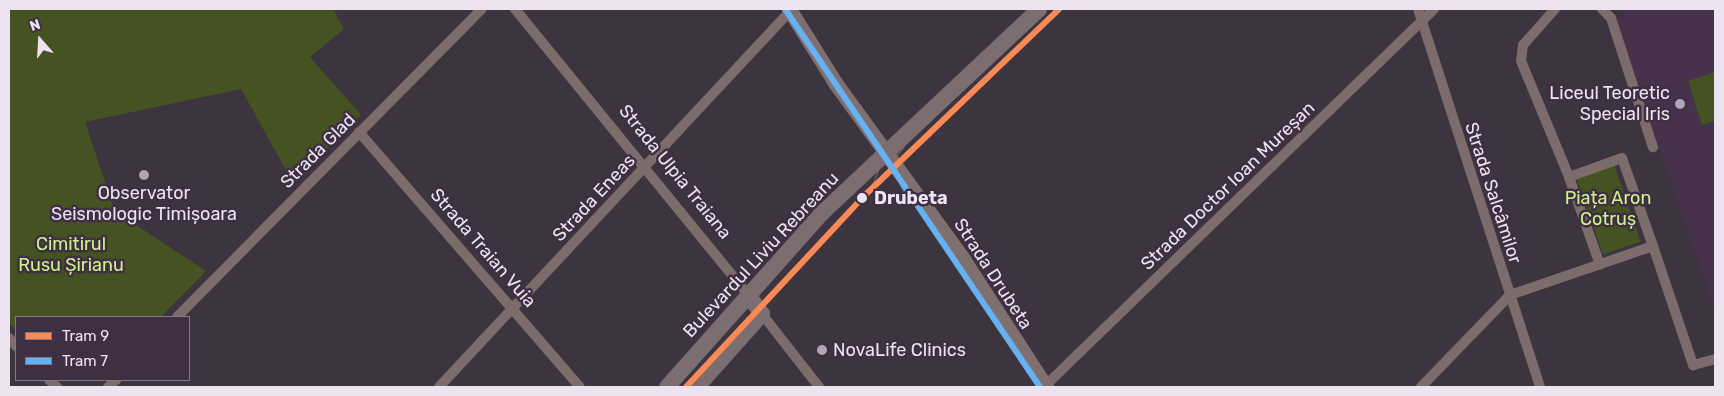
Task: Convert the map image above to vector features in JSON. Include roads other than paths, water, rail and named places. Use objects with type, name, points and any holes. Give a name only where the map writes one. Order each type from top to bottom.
[{"type":"main road","name":"Bulevardul Liviu Rebreanu","points":[[667,387],[821,214],[1039,9]]},
{"type":"main road","name":"Strada Ulpia Traiana","points":[[748,295],[762,314]]},
{"type":"main road","points":[[697,387],[762,314]]},
{"type":"street","name":"Strada Glad","points":[[178,316],[482,9]]},
{"type":"street","name":"Strada Ulpia Traiana","points":[[515,9],[646,167],[748,295]]},
{"type":"street","name":"Strada Eneas","points":[[439,387],[514,309],[791,9]]},
{"type":"street","name":"Strada Drubeta","points":[[791,9],[836,84],[963,259],[1046,387]]},
{"type":"street","name":"Strada Salcâmilor","points":[[1418,9],[1540,387]]},
{"type":"street","name":"Strada Doctor Ioan Mureșan","points":[[1046,387],[1434,9]]},
{"type":"street","points":[[1554,9],[1524,45],[1521,61],[1569,177],[1600,265]]},
{"type":"street","points":[[1602,9],[1611,18],[1653,147]]},
{"type":"street","name":"Strada Traian Vuia","points":[[359,132],[580,387]]},
{"type":"street","points":[[1569,177],[1622,158],[1693,365],[1715,359]]},
{"type":"street","points":[[1421,387],[1510,295],[1653,246]]},
{"type":"street","name":"Strada Ulpia Traiana","points":[[762,314],[819,387]]},
{"type":"tram line","name":"7","points":[[785,9],[1040,387]]},
{"type":"tram line","name":"9","points":[[686,387],[862,198],[1059,9]]},
{"type":"tram line","points":[[870,190],[881,163],[875,142]]},
{"type":"tram line","points":[[903,191],[894,170],[897,155],[904,146]]},
{"type":"place","name":"Liceul Teoretic Special Iris","points":[[1680,104]]},
{"type":"place","name":"Observator Seismologic Timișoara","points":[[144,175]]},
{"type":"place","name":"Drubeta","points":[[862,198]]},
{"type":"place","name":"NovaLife Clinics","points":[[822,350]]},
{"type":"park label","name":"Piața Aron Cotruș","points":[[1608,209]]},
{"type":"park label","name":"Cimitirul Rusu Șirianu","points":[[71,255]]}]
